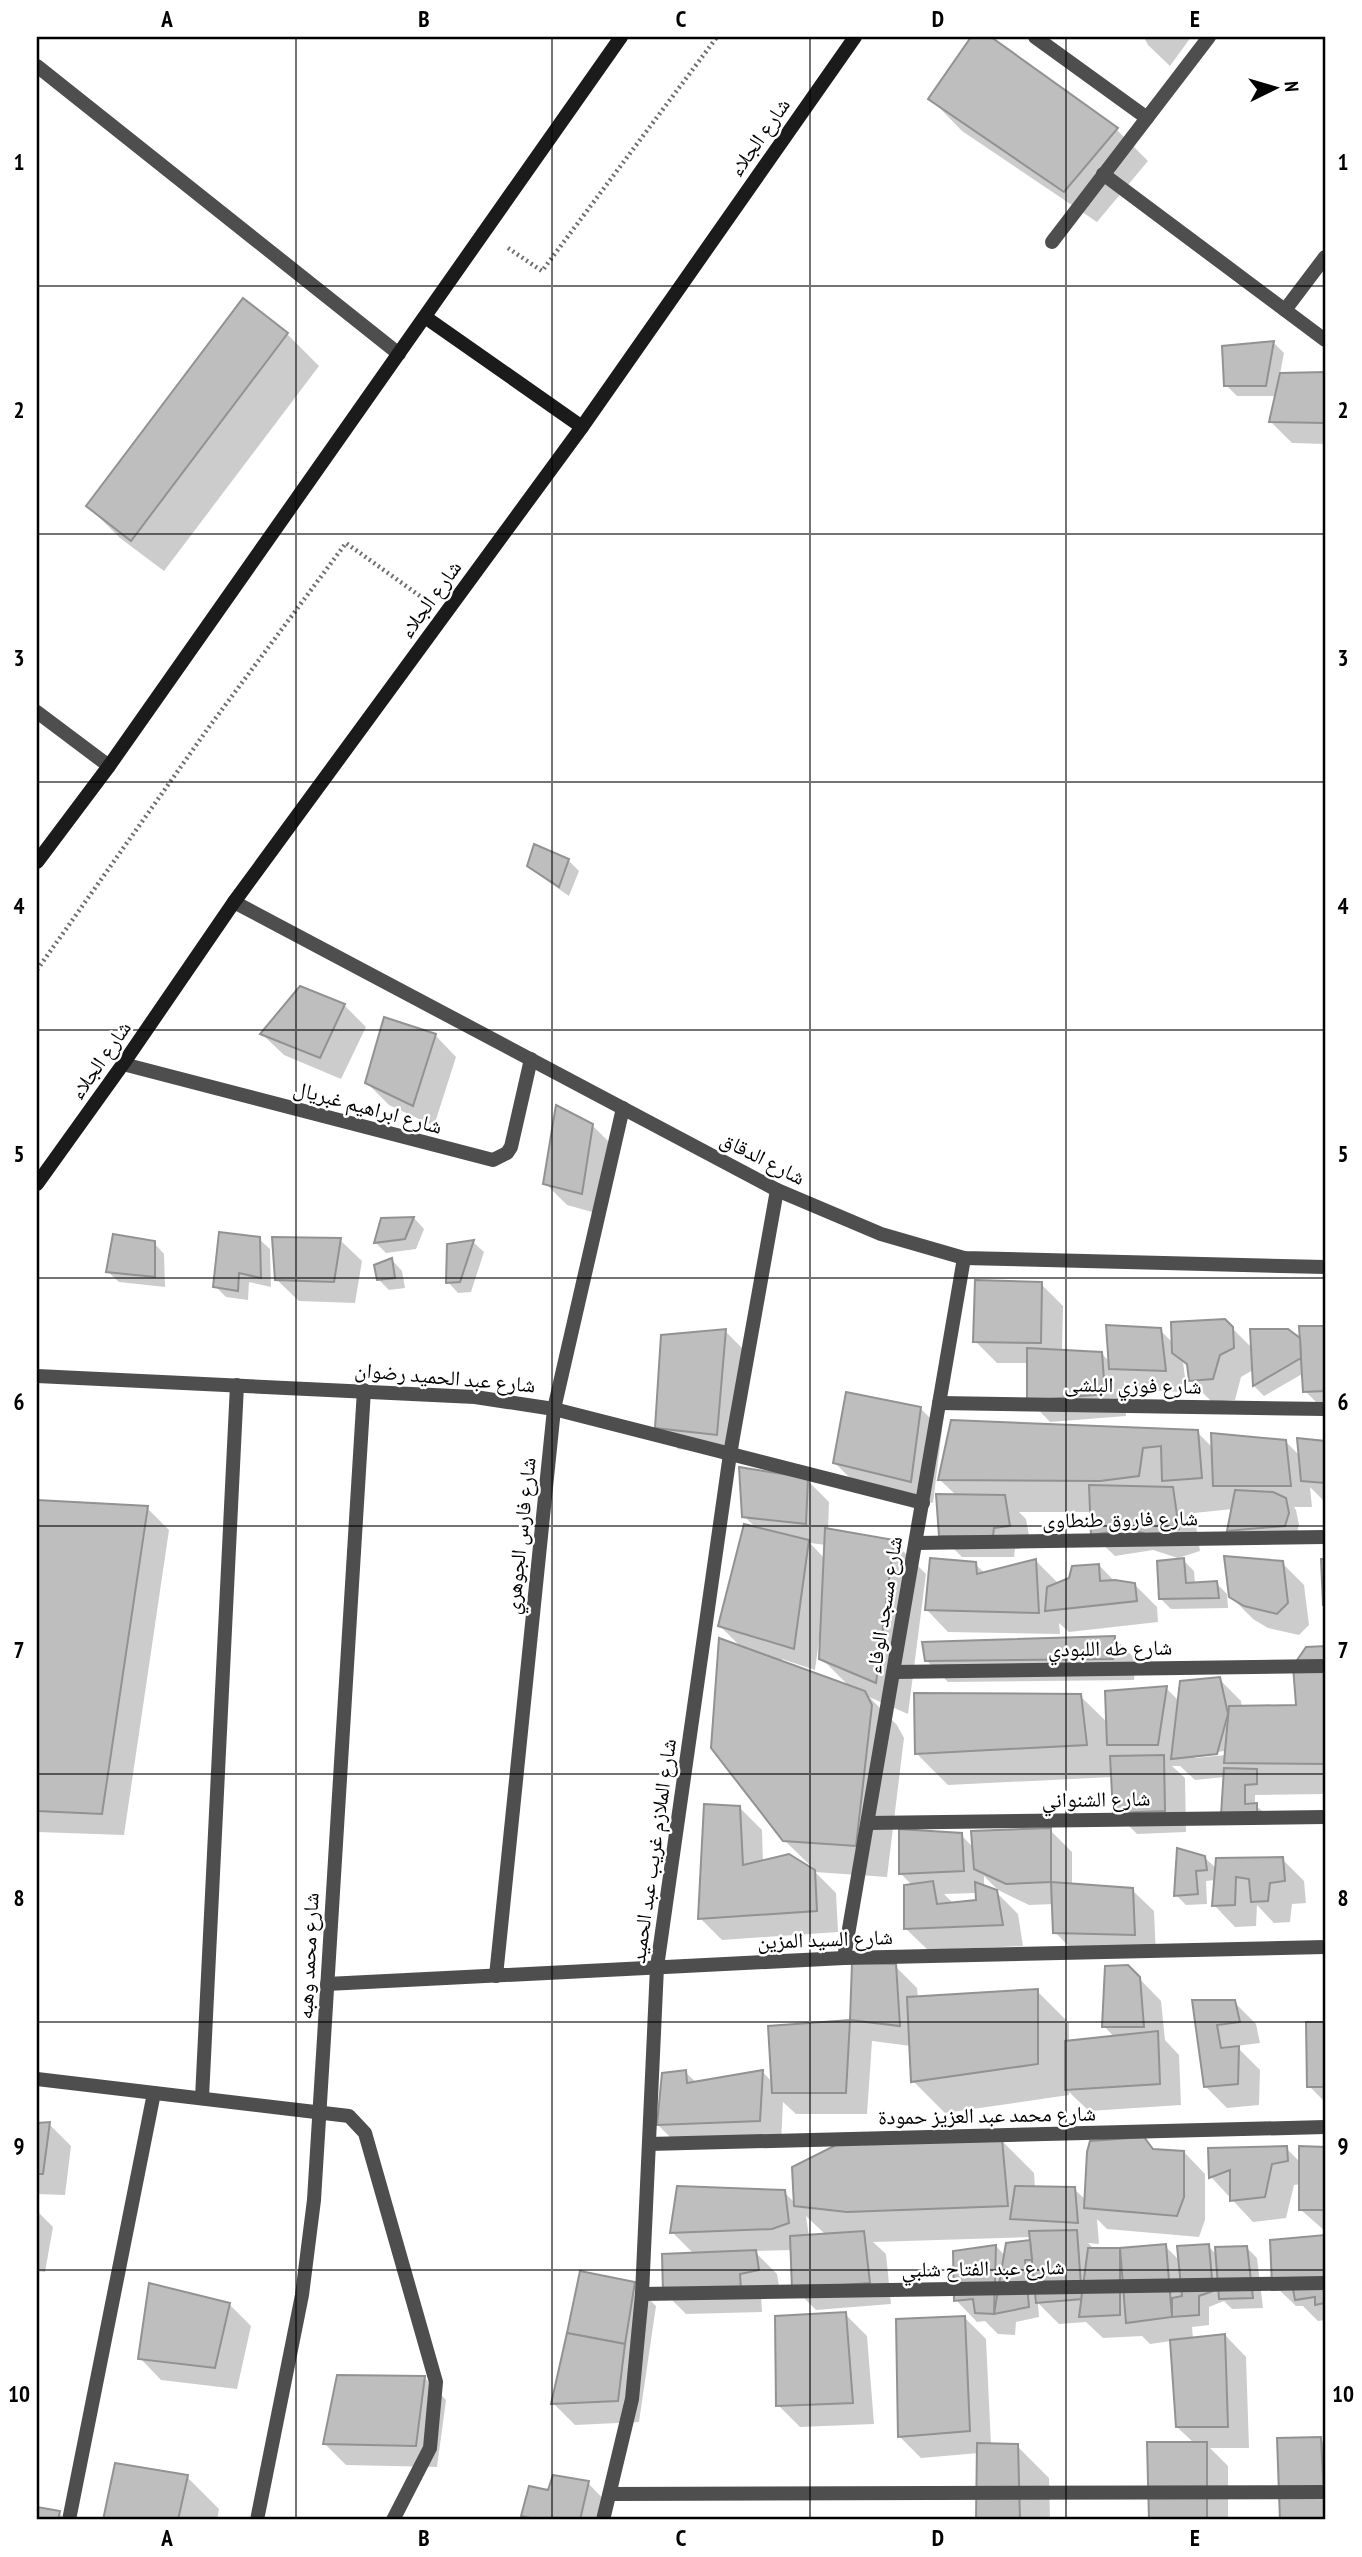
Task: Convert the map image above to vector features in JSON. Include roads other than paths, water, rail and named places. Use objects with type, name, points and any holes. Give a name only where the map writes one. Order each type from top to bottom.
[{"type":"main road","points":[[37,862],[109,765],[621,37]]},
{"type":"main road","name":"شارع الجلاء","points":[[37,1184],[234,902],[582,427],[855,37]]},
{"type":"main road","points":[[425,317],[582,427]]},
{"type":"street","points":[[1035,37],[1147,118]]},
{"type":"street","points":[[1052,242],[1209,37]]},
{"type":"street","points":[[37,66],[399,354]]},
{"type":"street","points":[[1103,174],[1325,340]]},
{"type":"street","points":[[1285,310],[1325,257]]},
{"type":"street","points":[[37,712],[109,765]]},
{"type":"street","name":"شارع الدقاق","points":[[234,902],[777,1191],[881,1234],[964,1258],[1325,1267]]},
{"type":"street","name":"شارع ابراهيم غبريال","points":[[123,1064],[493,1160],[507,1153],[511,1147],[531,1059]]},
{"type":"street","name":"شارع فارس الجوهري","points":[[496,1976],[554,1409],[623,1108]]},
{"type":"street","name":"شارع الملازم غريب عبد الحميد","points":[[603,2520],[632,2399],[642,2294],[657,1967],[730,1454],[777,1191]]},
{"type":"street","name":"شارع مسجد الوفاء","points":[[844,1958],[964,1258]]},
{"type":"street","name":"شارع عبد الحميد رضوان","points":[[37,1376],[475,1397],[554,1409],[923,1503]]},
{"type":"street","points":[[202,2098],[237,1385]]},
{"type":"street","name":"شارع محمد وهبه","points":[[257,2520],[302,2295],[314,2200],[364,1390]]},
{"type":"street","name":"شارع فوزي البلشى","points":[[939,1403],[1325,1409]]},
{"type":"street","name":"شارع فاروق طنطاوى","points":[[916,1543],[1325,1538]]},
{"type":"street","name":"شارع طه اللبودي","points":[[894,1672],[1325,1666]]},
{"type":"street","name":"شارع الشنواني","points":[[868,1823],[1325,1817]]},
{"type":"street","name":"شارع السيد المزين","points":[[327,1984],[844,1958],[1325,1947]]},
{"type":"street","points":[[37,2080],[349,2116],[365,2133],[436,2382],[430,2448],[393,2520]]},
{"type":"street","points":[[69,2520],[154,2093]]},
{"type":"street","name":"شارع محمد عبد العزيز حمودة","points":[[649,2144],[1325,2127]]},
{"type":"street","name":"شارع عبد الفتاح شلبي","points":[[642,2294],[1325,2283]]},
{"type":"street","points":[[610,2494],[1325,2492]]}]
